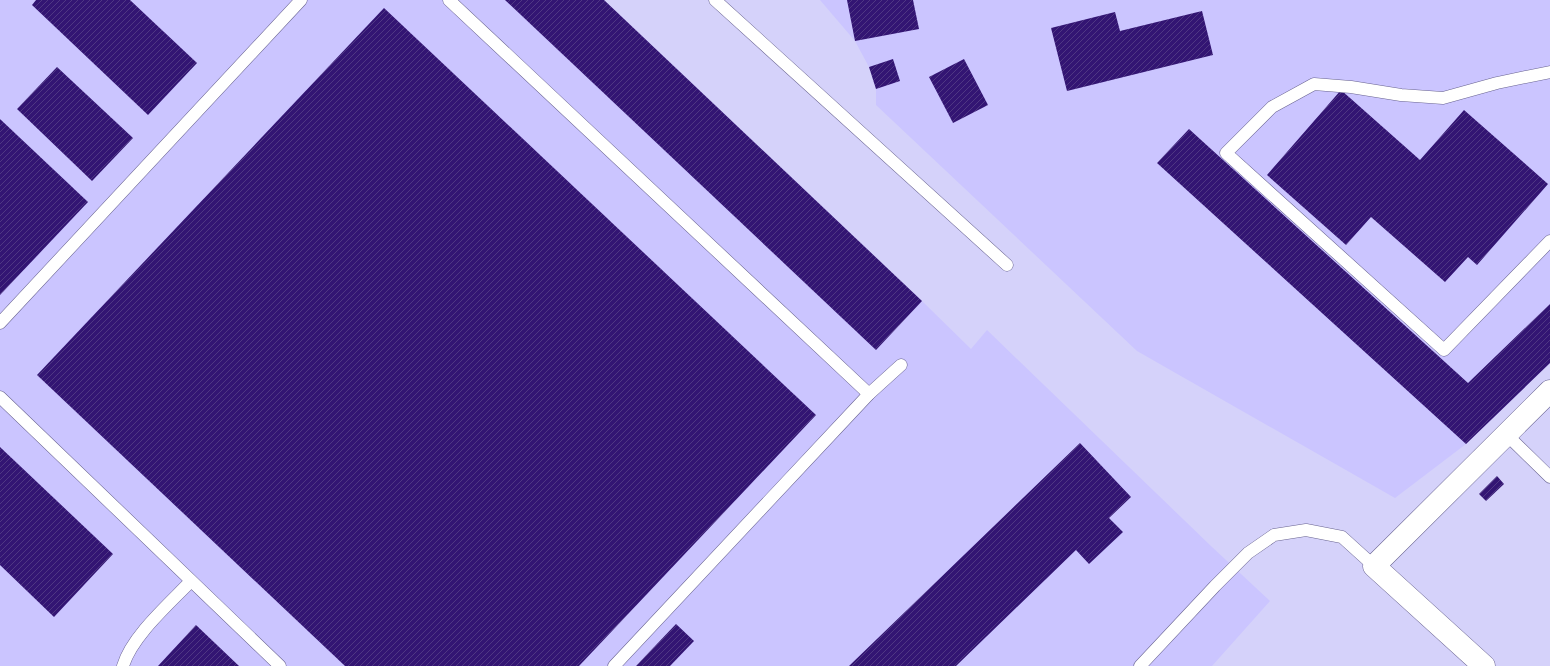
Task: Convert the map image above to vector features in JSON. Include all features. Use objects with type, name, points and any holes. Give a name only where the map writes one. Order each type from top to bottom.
[{"type":"street","points":[[1484,666],[1374,566],[1550,391]]},
{"type":"lane","points":[[0,323],[300,0]]},
{"type":"lane","points":[[449,0],[869,394]]},
{"type":"lane","points":[[715,0],[1007,265]]},
{"type":"lane","points":[[1550,72],[1497,83],[1443,98],[1401,95],[1351,87],[1314,84],[1272,107],[1226,153],[1444,350],[1550,241]]},
{"type":"lane","points":[[614,666],[869,394],[901,365]]},
{"type":"lane","points":[[0,398],[280,666]]},
{"type":"lane","points":[[1506,434],[1550,477]]},
{"type":"lane","points":[[1140,666],[1248,553],[1274,535],[1306,530],[1342,537],[1374,566]]},
{"type":"lane","points":[[123,666],[126,656],[147,627],[191,581]]},
{"type":"shaded area","points":[[0,0],[604,0],[971,349],[987,330],[1270,601],[1212,666],[0,666]]},
{"type":"shaded area","points":[[820,0],[1550,0],[1550,363],[1466,444],[1395,498],[1137,351],[876,105],[876,89],[869,67],[855,41]]},
{"type":"building","points":[[36,0],[130,0],[197,63],[148,115],[32,5]]},
{"type":"building","points":[[505,0],[604,0],[922,301],[876,350]]},
{"type":"building","points":[[847,0],[913,0],[919,29],[855,41]]},
{"type":"building","points":[[384,8],[816,415],[579,666],[345,666],[37,375]]},
{"type":"building","points":[[1202,11],[1213,55],[1067,91],[1051,28],[1115,12],[1120,31]]},
{"type":"building","points":[[893,59],[900,81],[876,89],[869,67]]},
{"type":"building","points":[[964,59],[988,105],[953,123],[929,77]]},
{"type":"building","points":[[57,67],[133,138],[92,181],[17,109]]},
{"type":"building","points":[[1341,90],[1420,160],[1464,110],[1548,184],[1477,265],[1468,257],[1445,282],[1371,217],[1346,245],[1267,175]]},
{"type":"building","points":[[0,119],[88,202],[0,295]]},
{"type":"building","points":[[1189,129],[1468,383],[1550,304],[1550,363],[1466,444],[1157,163]]},
{"type":"building","points":[[1080,443],[1131,497],[1109,518],[1123,532],[1089,564],[1076,550],[956,666],[849,666]]},
{"type":"building","points":[[0,447],[113,554],[54,617],[0,565]]},
{"type":"building","points":[[1497,476],[1504,484],[1486,501],[1479,494]]},
{"type":"building","points":[[676,624],[694,641],[670,666],[636,666]]},
{"type":"building","points":[[196,625],[239,666],[158,666]]}]
